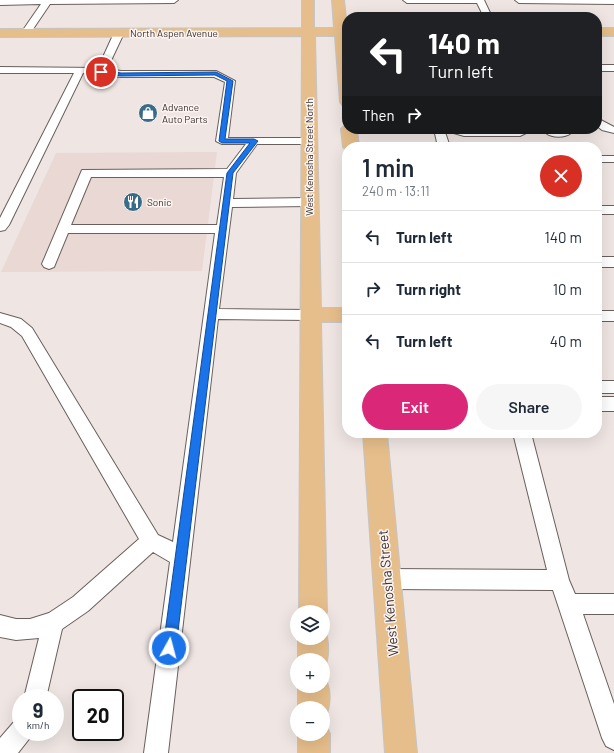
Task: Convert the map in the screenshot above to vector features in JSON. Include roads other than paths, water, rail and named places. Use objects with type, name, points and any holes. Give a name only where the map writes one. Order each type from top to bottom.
[{"type":"main road","name":"West Kenosha Street North","points":[[308,0],[311,314]]},
{"type":"main road","points":[[338,0],[342,21]]},
{"type":"main road","name":"North Aspen Avenue","points":[[0,32],[342,32]]},
{"type":"main road","points":[[602,32],[614,32]]},
{"type":"main road","points":[[313,605],[311,314],[342,315]]},
{"type":"main road","name":"West Kenosha Street","points":[[375,438],[401,753]]},
{"type":"main road","points":[[314,741],[314,753]]},
{"type":"lane","points":[[0,2],[174,0]]},
{"type":"lane","points":[[407,0],[480,0],[486,12]]},
{"type":"lane","points":[[519,0],[614,0]]},
{"type":"lane","points":[[26,33],[47,1]]},
{"type":"lane","points":[[101,72],[118,33]]},
{"type":"lane","points":[[602,68],[614,68]]},
{"type":"lane","points":[[0,70],[80,70],[121,74],[216,74],[230,81],[222,141],[309,141]]},
{"type":"lane","points":[[0,227],[3,225],[80,70]]},
{"type":"lane","points":[[602,125],[606,128],[614,130]]},
{"type":"lane","points":[[156,753],[230,173],[254,141]]},
{"type":"lane","points":[[602,159],[614,159]]},
{"type":"lane","points":[[49,264],[86,173],[230,173]]},
{"type":"lane","points":[[226,203],[309,202]]},
{"type":"lane","points":[[602,210],[614,210]]},
{"type":"lane","points":[[63,229],[223,229]]},
{"type":"lane","points":[[602,262],[614,262]]},
{"type":"lane","points":[[211,314],[311,314]]},
{"type":"lane","points":[[602,316],[614,316]]},
{"type":"lane","points":[[0,318],[16,323],[27,332],[152,541],[181,557]]},
{"type":"lane","points":[[602,387],[614,387]]},
{"type":"lane","points":[[602,404],[614,404]]},
{"type":"lane","points":[[523,438],[559,580],[569,604],[614,738]]},
{"type":"lane","points":[[0,626],[22,631],[53,622],[72,612],[152,541]]},
{"type":"lane","points":[[386,579],[559,580]]},
{"type":"lane","points":[[569,604],[614,604]]},
{"type":"lane","points":[[38,689],[53,622]]},
{"type":"lane","points":[[0,752],[5,750],[13,741]]},
{"type":"place","name":"Advance Auto Parts","points":[[148,113]]},
{"type":"place","name":"Sonic","points":[[133,202]]}]
